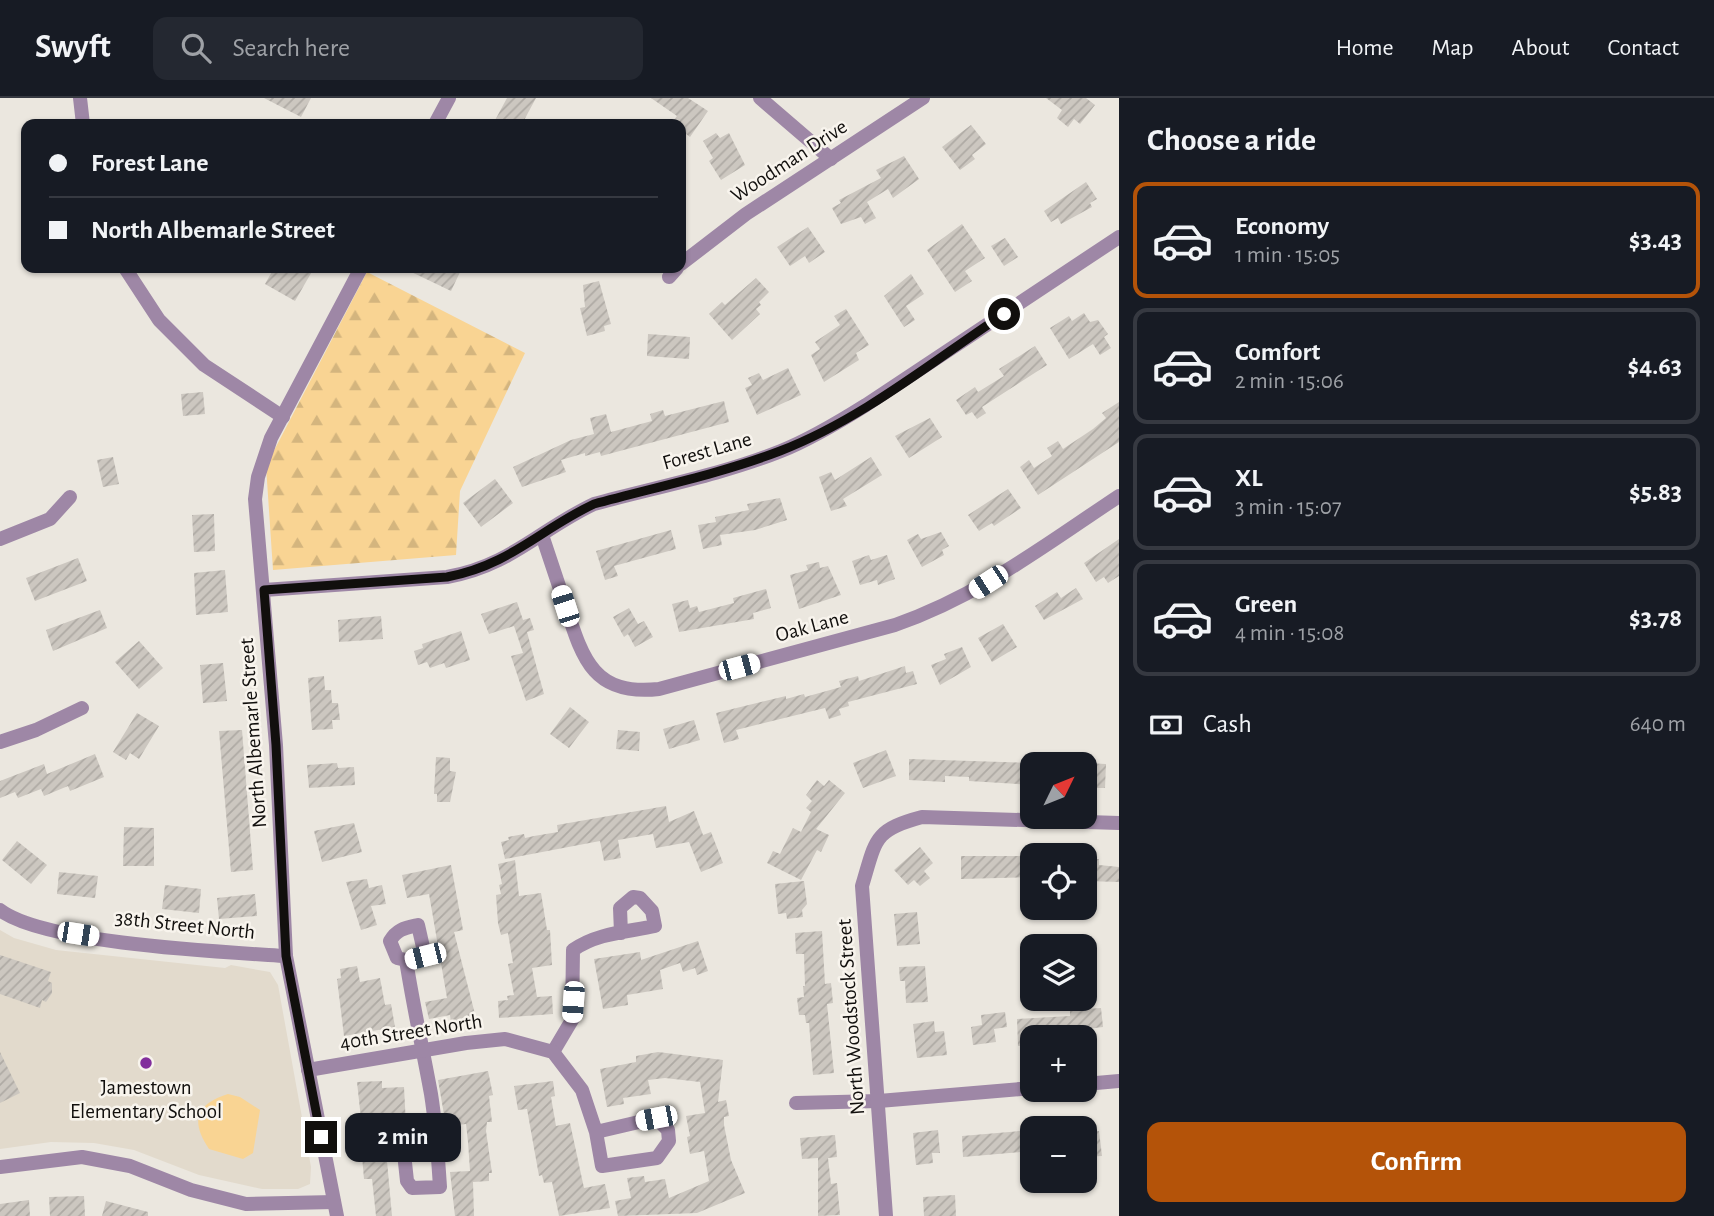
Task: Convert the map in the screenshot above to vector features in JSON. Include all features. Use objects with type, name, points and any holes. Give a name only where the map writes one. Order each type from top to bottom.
[{"type":"street","points":[[80,98],[82,119]]},
{"type":"street","points":[[438,119],[449,98]]},
{"type":"street","points":[[760,98],[831,159]]},
{"type":"street","name":"Woodman Drive","points":[[686,262],[746,214],[923,98]]},
{"type":"street","name":"Forest Lane","points":[[264,590],[447,577],[475,572],[496,564],[594,504],[741,465],[782,451],[829,428],[1119,237]]},
{"type":"street","points":[[128,273],[159,320],[204,365],[283,417]]},
{"type":"street","name":"North Albemarle Street","points":[[335,1209],[286,956],[276,745],[264,590],[259,560],[256,488],[263,455],[358,273]]},
{"type":"street","name":"Oak Lane","points":[[542,534],[581,654],[600,676],[627,689],[642,691],[659,689],[895,625],[930,613],[967,596],[1119,496]]},
{"type":"street","points":[[0,539],[50,519],[70,497]]},
{"type":"street","points":[[0,741],[36,730],[82,708]]},
{"type":"street","name":"North Woodstock Street","points":[[886,1216],[862,886],[876,840],[894,825],[922,817],[1119,823]]},
{"type":"street","name":"38th Street North","points":[[0,910],[32,927],[201,950],[286,956]]},
{"type":"street","points":[[596,1132],[656,1118],[668,1130],[669,1141],[657,1158],[602,1166],[596,1132],[582,1090],[552,1052],[572,1020],[573,950],[590,938],[621,933]]},
{"type":"street","points":[[406,960],[420,1052],[431,1095],[436,1141]]},
{"type":"street","name":"40th Street North","points":[[308,1070],[505,1039],[552,1052]]},
{"type":"street","points":[[1097,1083],[1119,1081]]},
{"type":"street","points":[[796,1103],[879,1101],[1020,1089]]},
{"type":"street","points":[[0,1167],[82,1157],[130,1166],[191,1190],[246,1204],[335,1209]]},
{"type":"shaded area","name":"Jamestown Elementary School","points":[[0,930],[14,938],[56,950],[225,968],[231,965],[270,972],[278,985],[311,1167],[310,1184],[298,1189],[262,1189],[199,1175],[134,1150],[94,1143],[51,1142],[0,1149]]},
{"type":"green space","points":[[366,273],[525,353],[460,491],[456,555],[273,570],[266,466]]},
{"type":"green space","points":[[228,1094],[240,1097],[260,1110],[253,1153],[243,1159],[209,1149],[199,1130],[199,1115],[203,1108]]},
{"type":"building","points":[[264,98],[311,98],[301,117]]},
{"type":"building","points":[[507,98],[536,98],[525,119],[496,119]]},
{"type":"building","points":[[651,98],[688,98],[708,111],[690,137],[686,134],[686,119],[675,119],[677,116]]},
{"type":"building","points":[[1046,98],[1086,98],[1095,105],[1080,124],[1074,119],[1068,127],[1057,118],[1062,110]]},
{"type":"building","points":[[971,125],[986,144],[972,155],[975,159],[960,170],[942,147]]},
{"type":"building","points":[[716,133],[720,138],[729,133],[745,165],[721,180],[709,161],[713,158],[703,141]]},
{"type":"building","points":[[904,156],[919,179],[893,198],[888,189],[867,202],[876,218],[865,224],[861,217],[841,224],[832,208],[841,203],[839,200],[881,178],[876,170]]},
{"type":"building","points":[[1086,182],[1097,199],[1090,203],[1092,207],[1061,224],[1058,218],[1051,222],[1044,211]]},
{"type":"building","points":[[962,224],[985,258],[965,271],[972,281],[955,292],[927,250]]},
{"type":"building","points":[[808,227],[825,252],[809,263],[805,256],[790,266],[777,247]]},
{"type":"building","points":[[1005,238],[1018,257],[1004,266],[991,246]]},
{"type":"building","points":[[271,273],[311,273],[295,301],[265,284]]},
{"type":"building","points":[[413,273],[460,273],[451,291]]},
{"type":"building","points":[[911,274],[924,294],[906,306],[915,320],[904,327],[884,296]]},
{"type":"building","points":[[756,278],[769,292],[756,309],[760,314],[732,340],[709,314],[722,302],[725,305]]},
{"type":"building","points":[[599,281],[611,324],[604,326],[605,331],[587,336],[580,308],[585,307],[583,285]]},
{"type":"building","points":[[846,309],[869,345],[856,353],[859,360],[824,382],[811,355],[820,349],[815,342],[840,325],[834,316]]},
{"type":"building","points":[[1084,313],[1090,322],[1098,320],[1108,334],[1104,337],[1111,348],[1100,355],[1093,344],[1069,359],[1050,328],[1069,316],[1072,321]]},
{"type":"building","points":[[648,334],[690,337],[689,359],[647,356]]},
{"type":"building","points":[[1035,346],[1047,365],[982,407],[986,413],[977,419],[972,412],[966,415],[956,400],[975,387],[978,392],[1004,376],[999,369]]},
{"type":"building","points":[[788,368],[801,395],[757,415],[745,388],[752,385],[748,378],[759,373],[763,380]]},
{"type":"building","points":[[203,392],[205,414],[183,416],[181,394]]},
{"type":"building","points":[[724,401],[729,422],[601,456],[600,452],[585,456],[585,453],[561,460],[566,472],[522,487],[513,467],[571,440],[594,434],[590,418],[606,414],[611,432],[652,421],[650,414],[663,410],[665,416]]},
{"type":"building","points":[[1119,402],[1119,442],[1038,495],[1020,467],[1029,460],[1034,468],[1052,456],[1047,448],[1058,441],[1063,449],[1093,429],[1106,418],[1102,413]]},
{"type":"building","points":[[930,418],[942,437],[909,458],[895,436]]},
{"type":"building","points":[[113,457],[119,484],[103,487],[97,460]]},
{"type":"building","points":[[871,457],[882,475],[843,499],[847,506],[831,511],[819,477],[831,472],[835,480]]},
{"type":"building","points":[[495,479],[513,503],[481,527],[463,503]]},
{"type":"building","points":[[1008,489],[1021,508],[994,526],[992,523],[979,531],[968,515]]},
{"type":"building","points":[[780,498],[787,520],[755,530],[720,535],[722,545],[703,549],[698,525],[716,522],[715,517],[749,510],[747,504]]},
{"type":"building","points":[[214,514],[215,551],[194,552],[192,515]]},
{"type":"building","points":[[671,530],[676,549],[614,566],[618,576],[605,580],[596,551]]},
{"type":"building","points":[[941,532],[949,546],[942,550],[944,555],[922,567],[907,540],[918,534],[921,539]]},
{"type":"building","points":[[1119,539],[1119,576],[1108,583],[1104,577],[1096,582],[1084,563]]},
{"type":"building","points":[[869,555],[871,560],[887,555],[895,579],[878,585],[877,580],[860,585],[852,561]]},
{"type":"building","points":[[78,558],[87,581],[35,601],[26,578]]},
{"type":"building","points":[[819,562],[820,568],[828,566],[841,595],[799,609],[790,575],[808,570],[806,565]]},
{"type":"building","points":[[225,570],[228,612],[196,615],[194,573]]},
{"type":"building","points":[[1076,588],[1083,599],[1044,620],[1035,606],[1057,592],[1061,598]]},
{"type":"building","points":[[766,589],[771,608],[753,613],[754,619],[679,632],[672,604],[688,600],[690,608],[697,606],[699,612],[734,603],[733,598]]},
{"type":"building","points":[[517,602],[523,620],[530,618],[534,630],[527,632],[544,694],[526,701],[511,656],[523,653],[514,626],[489,634],[481,614]]},
{"type":"building","points":[[629,608],[638,624],[644,621],[653,637],[635,647],[628,634],[624,637],[613,617]]},
{"type":"building","points":[[100,610],[107,628],[53,651],[46,630]]},
{"type":"building","points":[[381,616],[383,639],[339,642],[338,620]]},
{"type":"building","points":[[1003,624],[1017,647],[992,662],[978,638]]},
{"type":"building","points":[[461,631],[470,660],[446,668],[444,663],[430,668],[427,662],[418,665],[414,651],[423,648],[422,644]]},
{"type":"building","points":[[139,641],[163,668],[139,689],[115,662]]},
{"type":"building","points":[[962,647],[971,667],[940,685],[931,665],[946,659],[944,654]]},
{"type":"building","points":[[223,663],[227,701],[203,703],[200,665]]},
{"type":"building","points":[[905,666],[906,673],[913,671],[917,684],[848,702],[849,706],[839,709],[841,715],[829,719],[825,708],[736,730],[739,739],[724,743],[716,713],[786,696],[786,699],[804,694],[805,697],[841,687],[839,681],[858,676],[859,681]]},
{"type":"building","points":[[324,676],[325,690],[331,690],[332,703],[338,703],[340,720],[332,720],[333,729],[312,730],[308,678]]},
{"type":"building","points":[[570,707],[589,722],[569,748],[550,734]]},
{"type":"building","points":[[137,713],[159,726],[139,759],[130,753],[126,760],[113,752]]},
{"type":"building","points":[[694,720],[700,740],[669,749],[663,729]]},
{"type":"building","points":[[242,730],[253,870],[231,872],[219,731]]},
{"type":"building","points":[[618,730],[640,732],[639,751],[616,749]]},
{"type":"building","points":[[886,750],[896,776],[863,788],[853,763]]},
{"type":"building","points":[[95,754],[104,777],[70,791],[68,786],[44,796],[41,789],[18,798],[15,792],[0,798],[0,781],[44,764],[47,774]]},
{"type":"building","points":[[436,757],[450,758],[450,771],[456,772],[450,802],[437,802],[437,794],[434,794]]},
{"type":"building","points":[[909,759],[1020,763],[1020,784],[969,781],[969,777],[945,776],[945,782],[909,780]]},
{"type":"building","points":[[337,763],[338,768],[354,767],[355,785],[309,788],[307,765]]},
{"type":"building","points":[[1097,764],[1106,764],[1105,788],[1097,788]]},
{"type":"building","points":[[817,780],[824,786],[829,780],[845,793],[816,829],[829,835],[821,852],[817,850],[801,880],[767,863],[773,851],[780,854],[793,828],[801,832],[811,812],[806,808],[812,801],[806,795]]},
{"type":"building","points":[[666,806],[669,822],[694,811],[703,835],[711,832],[723,863],[701,872],[689,842],[656,848],[653,834],[618,840],[621,858],[604,861],[600,841],[505,859],[501,842],[509,840],[508,837],[524,834],[525,838],[558,832],[557,825]]},
{"type":"building","points":[[354,823],[362,852],[322,862],[314,831]]},
{"type":"building","points":[[124,827],[154,828],[154,866],[123,866]]},
{"type":"building","points":[[17,841],[47,865],[31,884],[2,860]]},
{"type":"building","points":[[920,847],[933,863],[924,871],[930,878],[920,886],[914,880],[908,885],[894,870]]},
{"type":"building","points":[[961,856],[1020,856],[1020,877],[961,879]]},
{"type":"building","points":[[1097,859],[1099,865],[1119,867],[1119,882],[1097,881]]},
{"type":"building","points":[[515,860],[519,896],[541,893],[547,930],[550,930],[552,965],[532,968],[537,997],[552,996],[553,1014],[499,1018],[498,1001],[508,1000],[507,996],[514,995],[508,964],[513,963],[508,933],[501,935],[498,923],[496,895],[501,894],[499,885],[502,884],[498,864]]},
{"type":"building","points":[[451,865],[463,930],[454,932],[476,1018],[451,1023],[450,1015],[429,1019],[425,1002],[447,998],[429,894],[407,898],[402,875]]},
{"type":"building","points":[[59,872],[98,876],[95,898],[57,894]]},
{"type":"building","points":[[367,879],[369,888],[382,885],[386,904],[371,906],[377,925],[361,930],[346,882]]},
{"type":"building","points":[[804,881],[807,904],[802,910],[803,917],[787,919],[786,913],[778,914],[775,884]]},
{"type":"building","points":[[165,885],[201,889],[199,913],[162,909]]},
{"type":"building","points":[[255,894],[257,916],[219,919],[217,898]]},
{"type":"building","points":[[917,912],[920,944],[897,946],[894,914]]},
{"type":"building","points":[[822,931],[825,984],[831,983],[833,1003],[827,1004],[834,1073],[813,1075],[809,1023],[806,1023],[805,1015],[799,1015],[797,998],[804,997],[805,986],[804,954],[796,954],[795,933]]},
{"type":"building","points":[[698,941],[708,971],[697,975],[695,968],[683,972],[680,963],[660,970],[663,989],[627,995],[628,1005],[603,1009],[594,959],[640,952],[641,960]]},
{"type":"building","points":[[0,955],[51,972],[48,981],[52,983],[52,993],[46,1002],[42,1000],[40,1008],[0,994]]},
{"type":"building","points":[[357,966],[360,982],[380,978],[385,1005],[391,1004],[395,1027],[344,1036],[337,979],[341,978],[340,969]]},
{"type":"building","points":[[925,966],[928,1002],[906,1003],[905,981],[900,981],[899,967]]},
{"type":"building","points":[[1097,1008],[1101,1008],[1103,1027],[1020,1025],[1018,1046],[1017,1019],[1070,1016],[1070,1011],[1097,1011]]},
{"type":"building","points":[[1005,1012],[1007,1027],[994,1029],[996,1042],[973,1045],[971,1027],[982,1025],[981,1015]]},
{"type":"building","points":[[934,1021],[935,1032],[944,1031],[947,1055],[917,1058],[913,1024]]},
{"type":"building","name":"Jamestown Elementary School","points":[[0,1052],[20,1093],[0,1103]]},
{"type":"building","points":[[658,1052],[723,1060],[718,1102],[726,1100],[729,1116],[724,1117],[724,1125],[731,1160],[745,1193],[697,1213],[618,1216],[615,1201],[631,1198],[627,1178],[644,1176],[645,1182],[665,1179],[669,1198],[709,1181],[704,1151],[690,1154],[687,1137],[690,1136],[686,1116],[705,1113],[700,1082],[665,1078],[648,1080],[651,1094],[623,1098],[624,1104],[607,1107],[600,1069],[636,1062],[636,1056]]},
{"type":"building","points":[[488,1071],[493,1095],[489,1096],[492,1122],[487,1122],[486,1131],[492,1173],[489,1173],[489,1181],[473,1182],[474,1216],[455,1216],[450,1172],[470,1171],[466,1124],[446,1126],[438,1080]]},
{"type":"building","points":[[382,1081],[382,1088],[404,1087],[406,1125],[384,1128],[392,1216],[376,1216],[372,1179],[364,1179],[362,1156],[365,1156],[357,1082]]},
{"type":"building","points":[[553,1081],[555,1096],[551,1097],[556,1126],[570,1123],[584,1188],[605,1184],[610,1208],[559,1216],[552,1182],[544,1183],[542,1175],[539,1176],[527,1109],[518,1110],[514,1086]]},
{"type":"building","points":[[938,1130],[940,1153],[932,1153],[933,1163],[916,1165],[913,1133]]},
{"type":"building","points":[[1020,1131],[1020,1152],[963,1157],[962,1136]]},
{"type":"building","points":[[1099,1131],[1102,1156],[1097,1156]]},
{"type":"building","points":[[835,1135],[837,1157],[828,1158],[831,1184],[837,1183],[840,1215],[818,1216],[818,1158],[802,1159],[800,1138]]},
{"type":"building","points":[[955,1195],[956,1216],[924,1216],[923,1197]]},
{"type":"building","points":[[84,1196],[85,1216],[50,1216],[49,1197]]},
{"type":"building","points":[[29,1200],[30,1216],[0,1216],[0,1204]]},
{"type":"building","points":[[106,1201],[148,1212],[148,1216],[102,1216]]},
{"type":"place","name":"Jamestown Elementary School","points":[[146,1063]]},
{"type":"route","points":[[321,1137],[286,956],[276,745],[264,590],[447,577],[475,572],[496,564],[572,514],[594,504],[741,465],[782,451],[829,428],[1004,314]]}]
